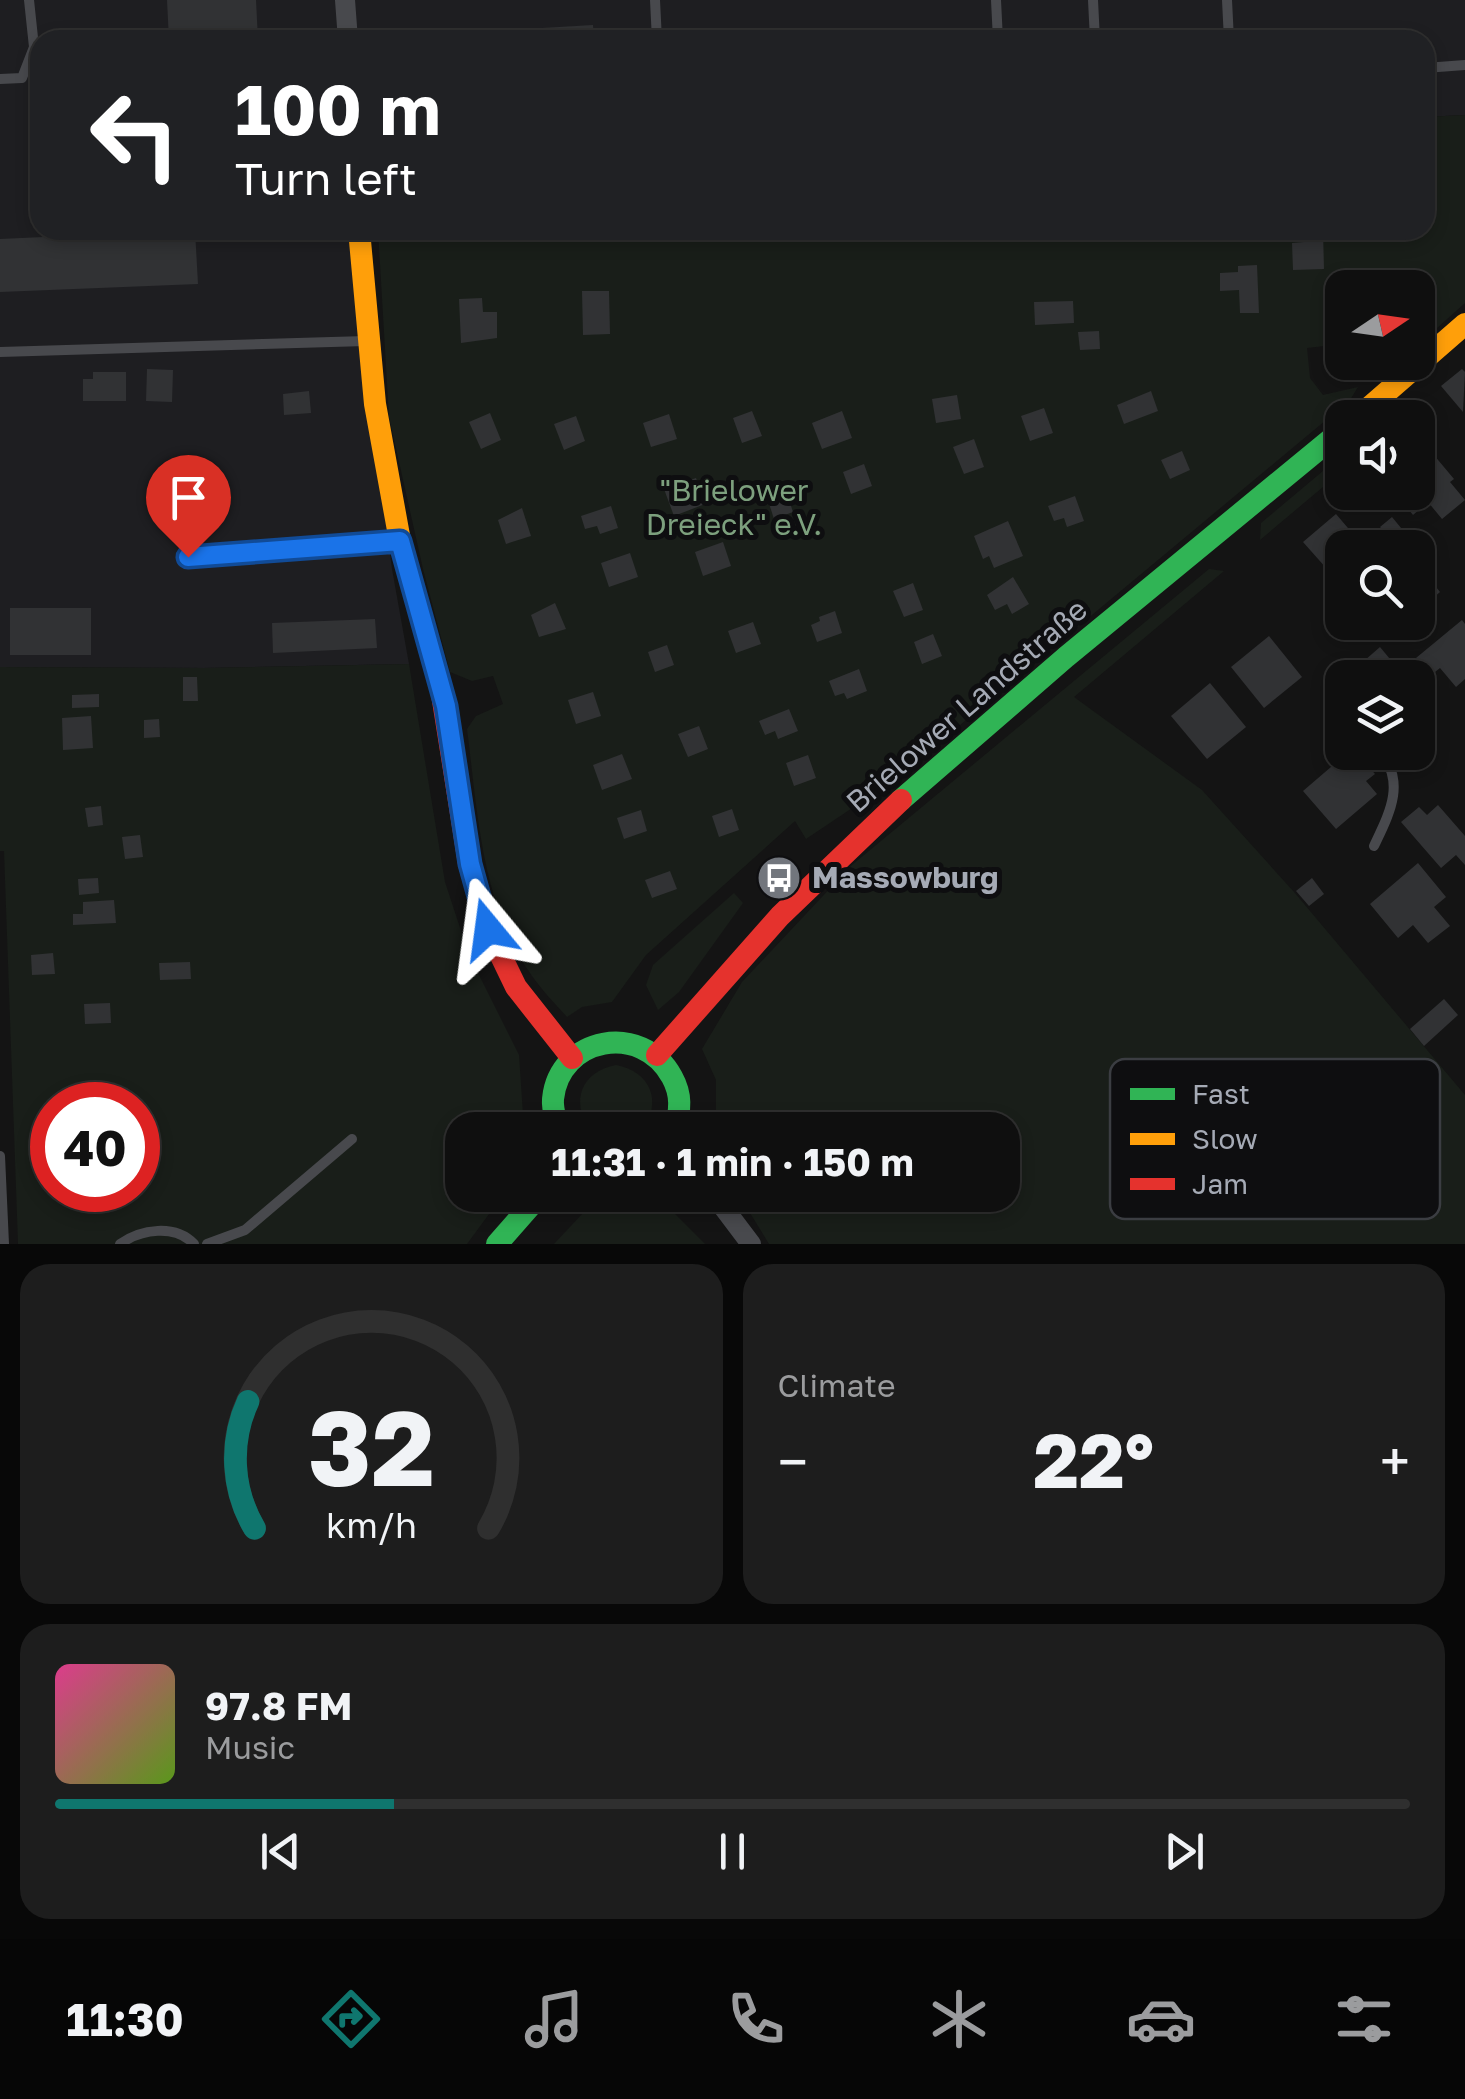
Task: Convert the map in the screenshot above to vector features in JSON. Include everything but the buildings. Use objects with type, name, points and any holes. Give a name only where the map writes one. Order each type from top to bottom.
[{"type":"main road","points":[[360,240],[375,404],[400,541],[446,706],[470,864],[488,929],[516,987],[572,1058]]},
{"type":"main road","points":[[1378,400],[1463,327]]},
{"type":"main road","name":"Brielower Landstraße","points":[[657,1055],[743,956],[870,828],[1025,691],[1325,444]]},
{"type":"main road","points":[[554,1112],[555,1088],[572,1058],[604,1042],[623,1041],[657,1055],[674,1076],[678,1112]]},
{"type":"main road","points":[[497,1244],[525,1212]]},
{"type":"street","points":[[346,0],[348,30]]},
{"type":"street","points":[[727,1212],[751,1244]]},
{"type":"lane","points":[[30,0],[33,30]]},
{"type":"lane","points":[[655,0],[656,30]]},
{"type":"lane","points":[[996,0],[998,30]]},
{"type":"lane","points":[[1093,0],[1094,30]]},
{"type":"lane","points":[[1227,0],[1228,30]]},
{"type":"lane","points":[[0,80],[22,78],[30,57]]},
{"type":"lane","points":[[1435,67],[1465,65]]},
{"type":"lane","points":[[0,352],[368,341]]},
{"type":"lane","points":[[188,557],[400,541]]},
{"type":"lane","points":[[1374,846],[1392,804],[1396,784],[1392,770]]},
{"type":"lane","points":[[207,1244],[245,1230],[352,1138]]},
{"type":"lane","points":[[0,1156],[4,1244]]},
{"type":"lane","points":[[120,1244],[157,1230],[181,1234],[194,1244]]},
{"type":"shaded area","points":[[0,0],[1465,0],[1465,115],[1435,116],[1435,30],[30,30],[30,240],[349,240],[392,569],[409,664],[0,667]]},
{"type":"green space","name":"\"Brielower Dreieck\" e.V.","points":[[1465,115],[1465,303],[1435,330],[1435,270],[1325,270],[1325,346],[1307,348],[1310,378],[1323,395],[1358,387],[1350,400],[1325,400],[1325,421],[894,780],[806,839],[795,821],[646,955],[612,1002],[582,1007],[567,1017],[536,981],[515,948],[492,889],[479,826],[467,729],[476,716],[503,704],[493,676],[472,681],[450,672],[389,417],[379,240],[1435,240],[1435,116]]},
{"type":"green space","points":[[1325,469],[1325,485],[1260,540],[1261,523]]},
{"type":"green space","points":[[1209,569],[1224,571],[1074,697],[1202,790],[1435,1059],[1110,1059],[1110,1219],[1440,1219],[1440,1065],[1465,1095],[1465,1244],[769,1244],[749,1212],[1020,1212],[1020,1112],[716,1112],[716,1080],[702,1049],[742,982],[852,865]]},
{"type":"green space","points":[[409,664],[445,882],[469,955],[519,1055],[523,1112],[445,1112],[445,1212],[491,1212],[467,1244],[18,1244],[4,851],[0,851],[0,667]]},
{"type":"green space","points":[[734,893],[743,903],[679,992],[658,1010],[646,985],[653,965]]},
{"type":"green space","points":[[616,1065],[638,1074],[650,1089],[651,1112],[582,1112],[582,1089],[594,1074]]},
{"type":"green space","points":[[584,1212],[673,1212],[705,1244],[554,1244]]},
{"type":"traffic: fast","points":[[901,800],[1066,657],[1325,444]]},
{"type":"traffic: fast","points":[[554,1112],[553,1099],[559,1078],[570,1062],[585,1050],[623,1043],[642,1048],[659,1059],[678,1090],[678,1112]]},
{"type":"traffic: fast","points":[[497,1244],[525,1212]]},
{"type":"traffic: slow","points":[[360,240],[375,404],[400,541],[441,688]]},
{"type":"traffic: slow","points":[[1378,400],[1465,324]]},
{"type":"traffic: jam","points":[[441,688],[469,864],[488,929],[516,987],[572,1058]]},
{"type":"traffic: jam","points":[[657,1055],[780,916],[901,800]]},
{"type":"place","name":"Massowburg","points":[[779,878]]},
{"type":"route","points":[[188,557],[400,541],[446,706],[470,864],[488,929]]}]
